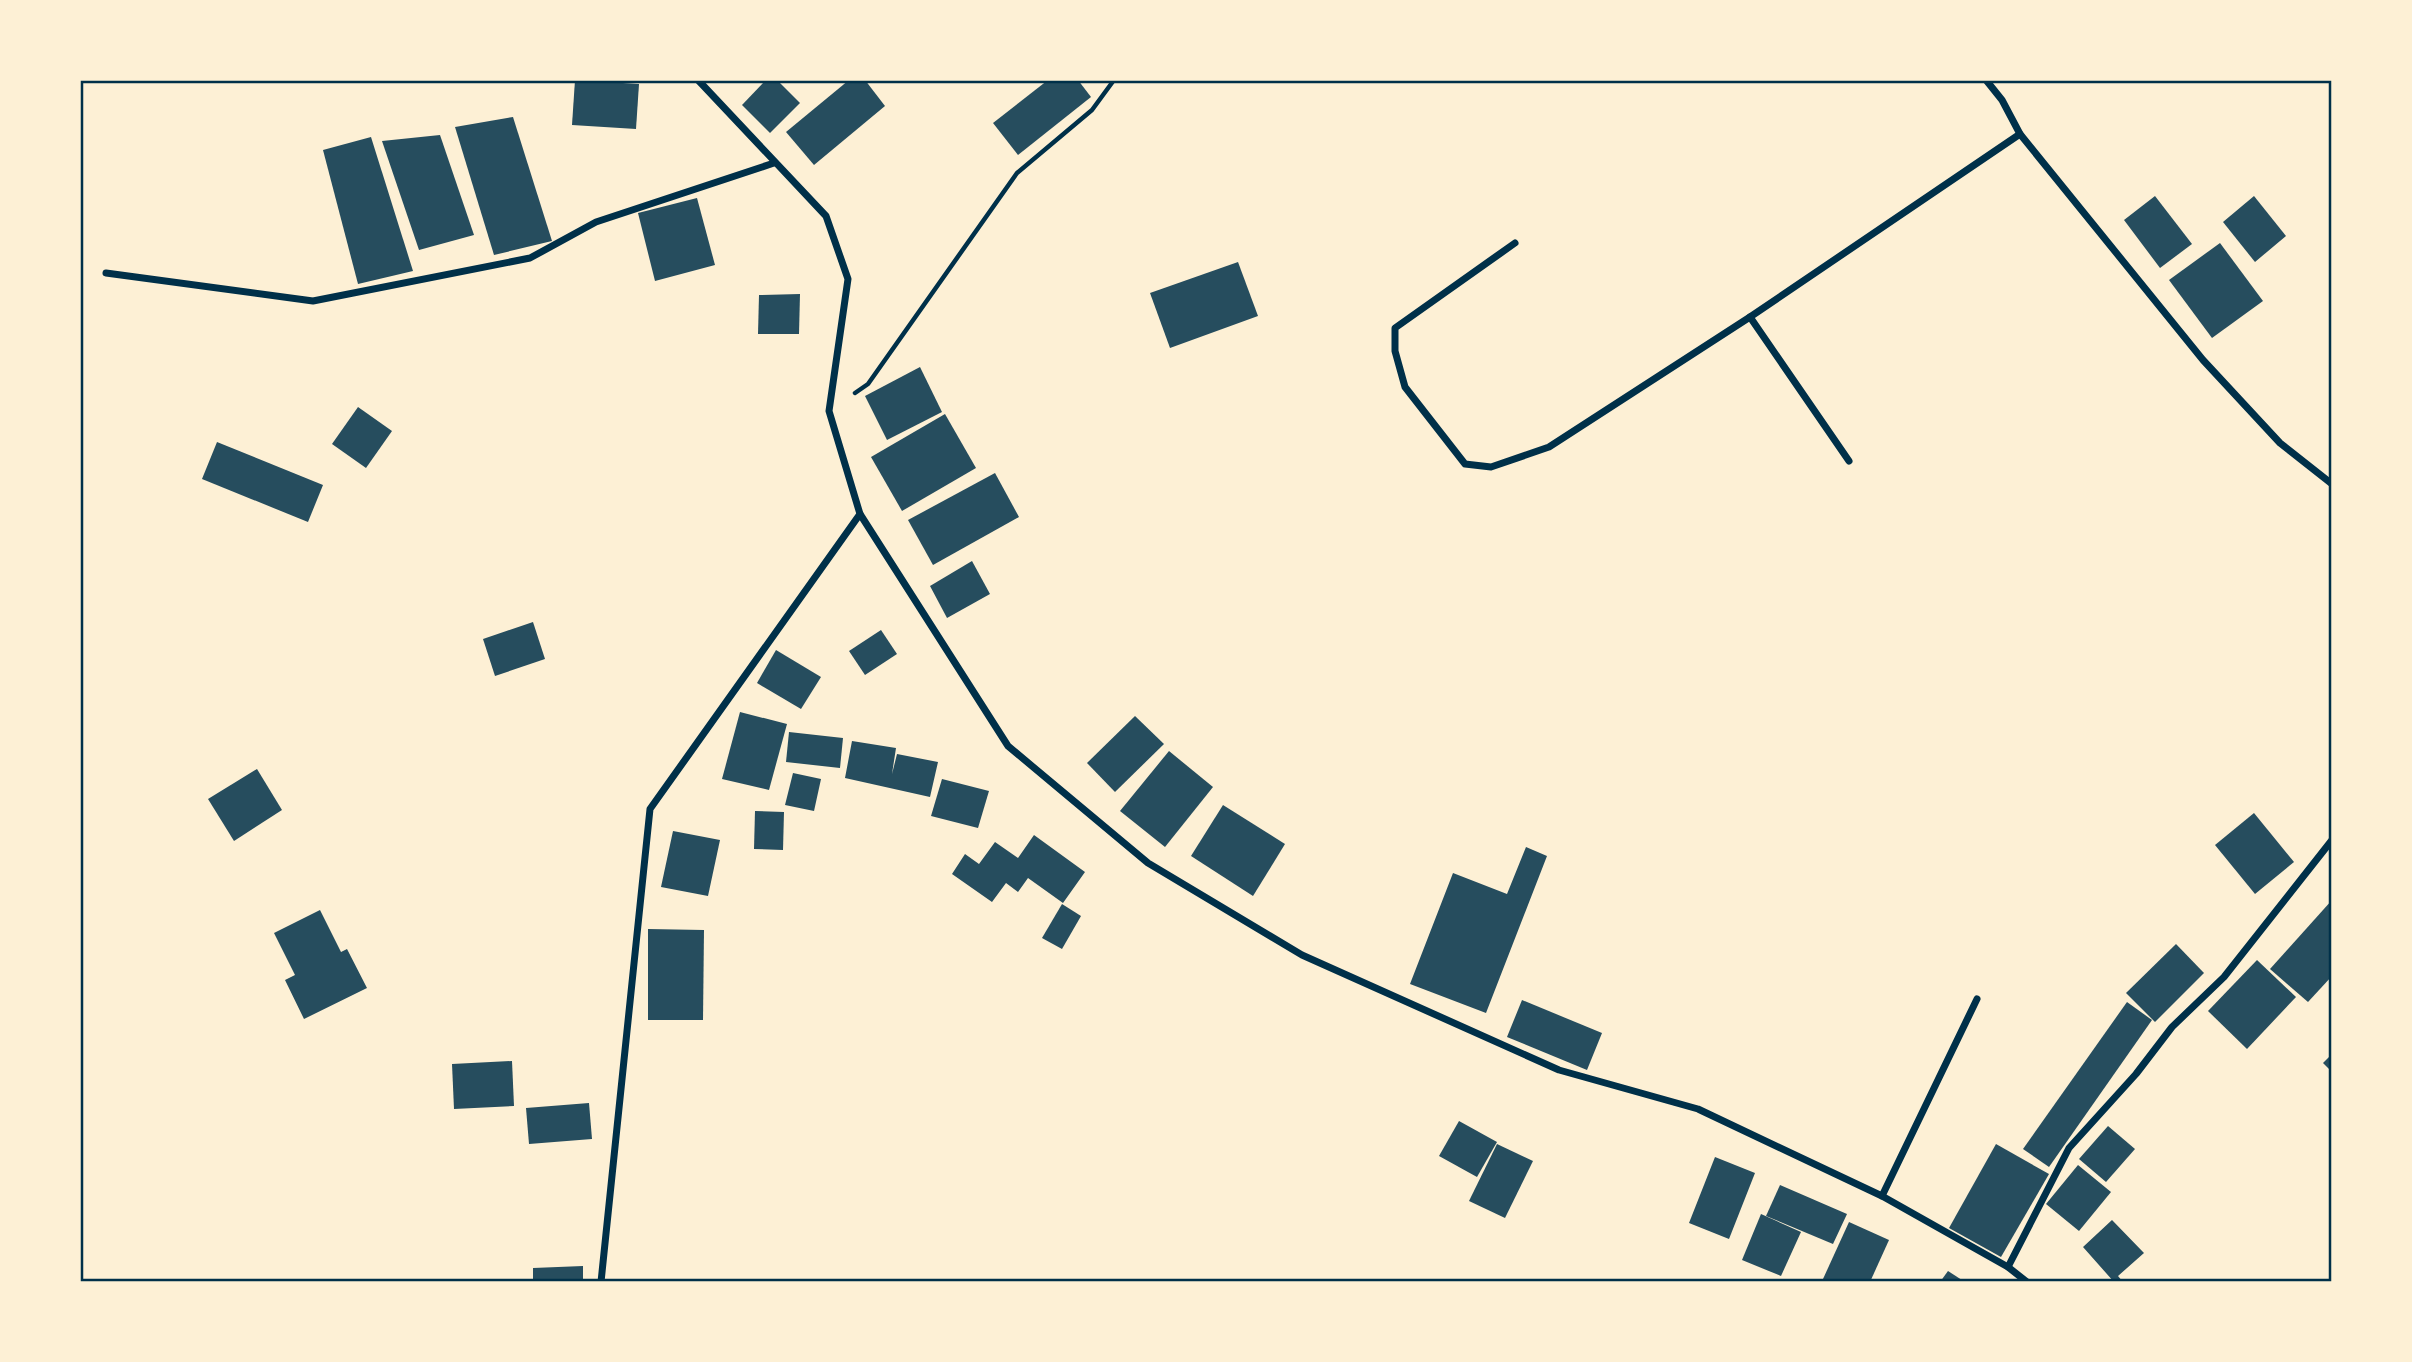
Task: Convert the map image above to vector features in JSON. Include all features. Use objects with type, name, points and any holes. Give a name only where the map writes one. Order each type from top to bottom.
[{"type":"street","points":[[698,80],[826,216],[848,279],[829,411],[860,514],[1008,746],[1147,863],[1302,955],[1559,1070],[1698,1109],[1882,1196],[2008,1267],[2027,1282]]},
{"type":"street","points":[[1986,80],[2002,100],[2020,134],[2203,360],[2280,443],[2332,484]]},
{"type":"street","points":[[1515,243],[1395,328],[1395,351],[1405,387],[1465,464],[1491,467],[1549,447],[1750,317],[2020,134]]},
{"type":"street","points":[[106,273],[313,300],[530,258],[596,222],[774,163]]},
{"type":"street","points":[[1750,317],[1849,461]]},
{"type":"street","points":[[601,1282],[650,810],[860,514]]},
{"type":"street","points":[[2008,1267],[2069,1148],[2136,1074],[2172,1027],[2224,977],[2332,841]]},
{"type":"street","points":[[1882,1196],[1977,999]]},
{"type":"path","points":[[829,411],[868,384],[1017,173],[1092,110],[1114,80]]},
{"type":"building","points":[[575,80],[639,84],[636,129],[572,125]]},
{"type":"building","points":[[766,80],[777,80],[800,103],[770,133],[742,105]]},
{"type":"building","points":[[849,80],[865,80],[885,106],[814,165],[786,132]]},
{"type":"building","points":[[1048,80],[1078,80],[1091,97],[1018,155],[993,123]]},
{"type":"building","points":[[513,117],[552,241],[494,255],[455,127]]},
{"type":"building","points":[[440,135],[474,235],[419,250],[382,141]]},
{"type":"building","points":[[371,137],[413,271],[358,284],[323,150]]},
{"type":"building","points":[[2155,196],[2192,244],[2160,268],[2124,220]]},
{"type":"building","points":[[2254,196],[2286,236],[2255,262],[2223,222]]},
{"type":"building","points":[[697,198],[715,265],[655,281],[638,213]]},
{"type":"building","points":[[2220,243],[2263,301],[2212,338],[2169,280]]},
{"type":"building","points":[[1238,262],[1258,316],[1170,348],[1150,293]]},
{"type":"building","points":[[800,294],[799,334],[758,334],[759,295]]},
{"type":"building","points":[[920,367],[942,412],[887,440],[865,396]]},
{"type":"building","points":[[358,407],[392,431],[366,468],[332,444]]},
{"type":"building","points":[[945,414],[976,468],[902,511],[871,457]]},
{"type":"building","points":[[217,442],[323,485],[308,522],[202,479]]},
{"type":"building","points":[[995,473],[1019,517],[933,565],[908,520]]},
{"type":"building","points":[[972,561],[990,594],[947,618],[930,586]]},
{"type":"building","points":[[533,622],[545,659],[495,676],[483,639]]},
{"type":"building","points":[[881,630],[897,654],[865,675],[849,651]]},
{"type":"building","points":[[776,650],[821,677],[801,709],[757,683]]},
{"type":"building","points":[[740,712],[787,724],[769,790],[722,779]]},
{"type":"building","points":[[1135,716],[1164,744],[1115,792],[1087,763]]},
{"type":"building","points":[[789,732],[843,738],[840,768],[786,762]]},
{"type":"building","points":[[852,741],[896,748],[892,774],[897,754],[938,762],[930,797],[845,778]]},
{"type":"building","points":[[1169,751],[1213,787],[1165,847],[1120,811]]},
{"type":"building","points":[[257,769],[282,810],[234,841],[208,799]]},
{"type":"building","points":[[793,773],[821,779],[814,811],[785,805]]},
{"type":"building","points":[[942,779],[989,791],[978,828],[931,816]]},
{"type":"building","points":[[1223,805],[1285,844],[1253,896],[1191,856]]},
{"type":"building","points":[[755,811],[784,812],[783,850],[754,849]]},
{"type":"building","points":[[2254,813],[2294,862],[2255,894],[2215,845]]},
{"type":"building","points":[[673,831],[720,840],[708,896],[661,887]]},
{"type":"building","points":[[1034,835],[1085,872],[1063,903],[1028,878],[1018,892],[1006,883],[992,902],[952,874],[965,854],[979,864],[995,842],[1018,858]]},
{"type":"building","points":[[1526,847],[1547,856],[1486,1013],[1410,984],[1453,873],[1507,894]]},
{"type":"building","points":[[2332,900],[2332,976],[2308,1002],[2270,969]]},
{"type":"building","points":[[1062,904],[1081,916],[1062,949],[1042,938]]},
{"type":"building","points":[[320,910],[341,952],[347,949],[367,988],[304,1019],[285,980],[295,975],[274,933]]},
{"type":"building","points":[[648,929],[704,930],[703,1020],[648,1020]]},
{"type":"building","points":[[2176,944],[2204,973],[2155,1022],[2126,993]]},
{"type":"building","points":[[2257,960],[2296,997],[2247,1049],[2208,1011]]},
{"type":"building","points":[[1522,1000],[1602,1033],[1587,1070],[1507,1037]]},
{"type":"building","points":[[2127,1002],[2152,1020],[2049,1167],[2023,1149]]},
{"type":"building","points":[[2332,1054],[2332,1072],[2323,1063]]},
{"type":"building","points":[[512,1061],[514,1106],[454,1109],[452,1064]]},
{"type":"building","points":[[589,1103],[592,1139],[529,1144],[526,1108]]},
{"type":"building","points":[[1459,1121],[1497,1142],[1477,1177],[1439,1156]]},
{"type":"building","points":[[2108,1126],[2135,1149],[2106,1182],[2079,1159]]},
{"type":"building","points":[[1497,1144],[1533,1161],[1505,1218],[1469,1201]]},
{"type":"building","points":[[1996,1144],[2049,1174],[2001,1257],[1949,1228]]},
{"type":"building","points":[[1715,1157],[1755,1173],[1729,1239],[1689,1223]]},
{"type":"building","points":[[2078,1165],[2111,1192],[2079,1231],[2046,1204]]},
{"type":"building","points":[[1780,1185],[1847,1214],[1833,1244],[1766,1216]]},
{"type":"building","points":[[1761,1214],[1801,1232],[1781,1276],[1742,1260]]},
{"type":"building","points":[[2112,1220],[2144,1253],[2118,1276],[2123,1282],[2114,1282],[2083,1247]]},
{"type":"building","points":[[1849,1222],[1889,1240],[1870,1282],[1823,1279]]},
{"type":"building","points":[[583,1266],[583,1282],[533,1282],[533,1268]]},
{"type":"building","points":[[1948,1271],[1965,1282],[1940,1282]]}]
